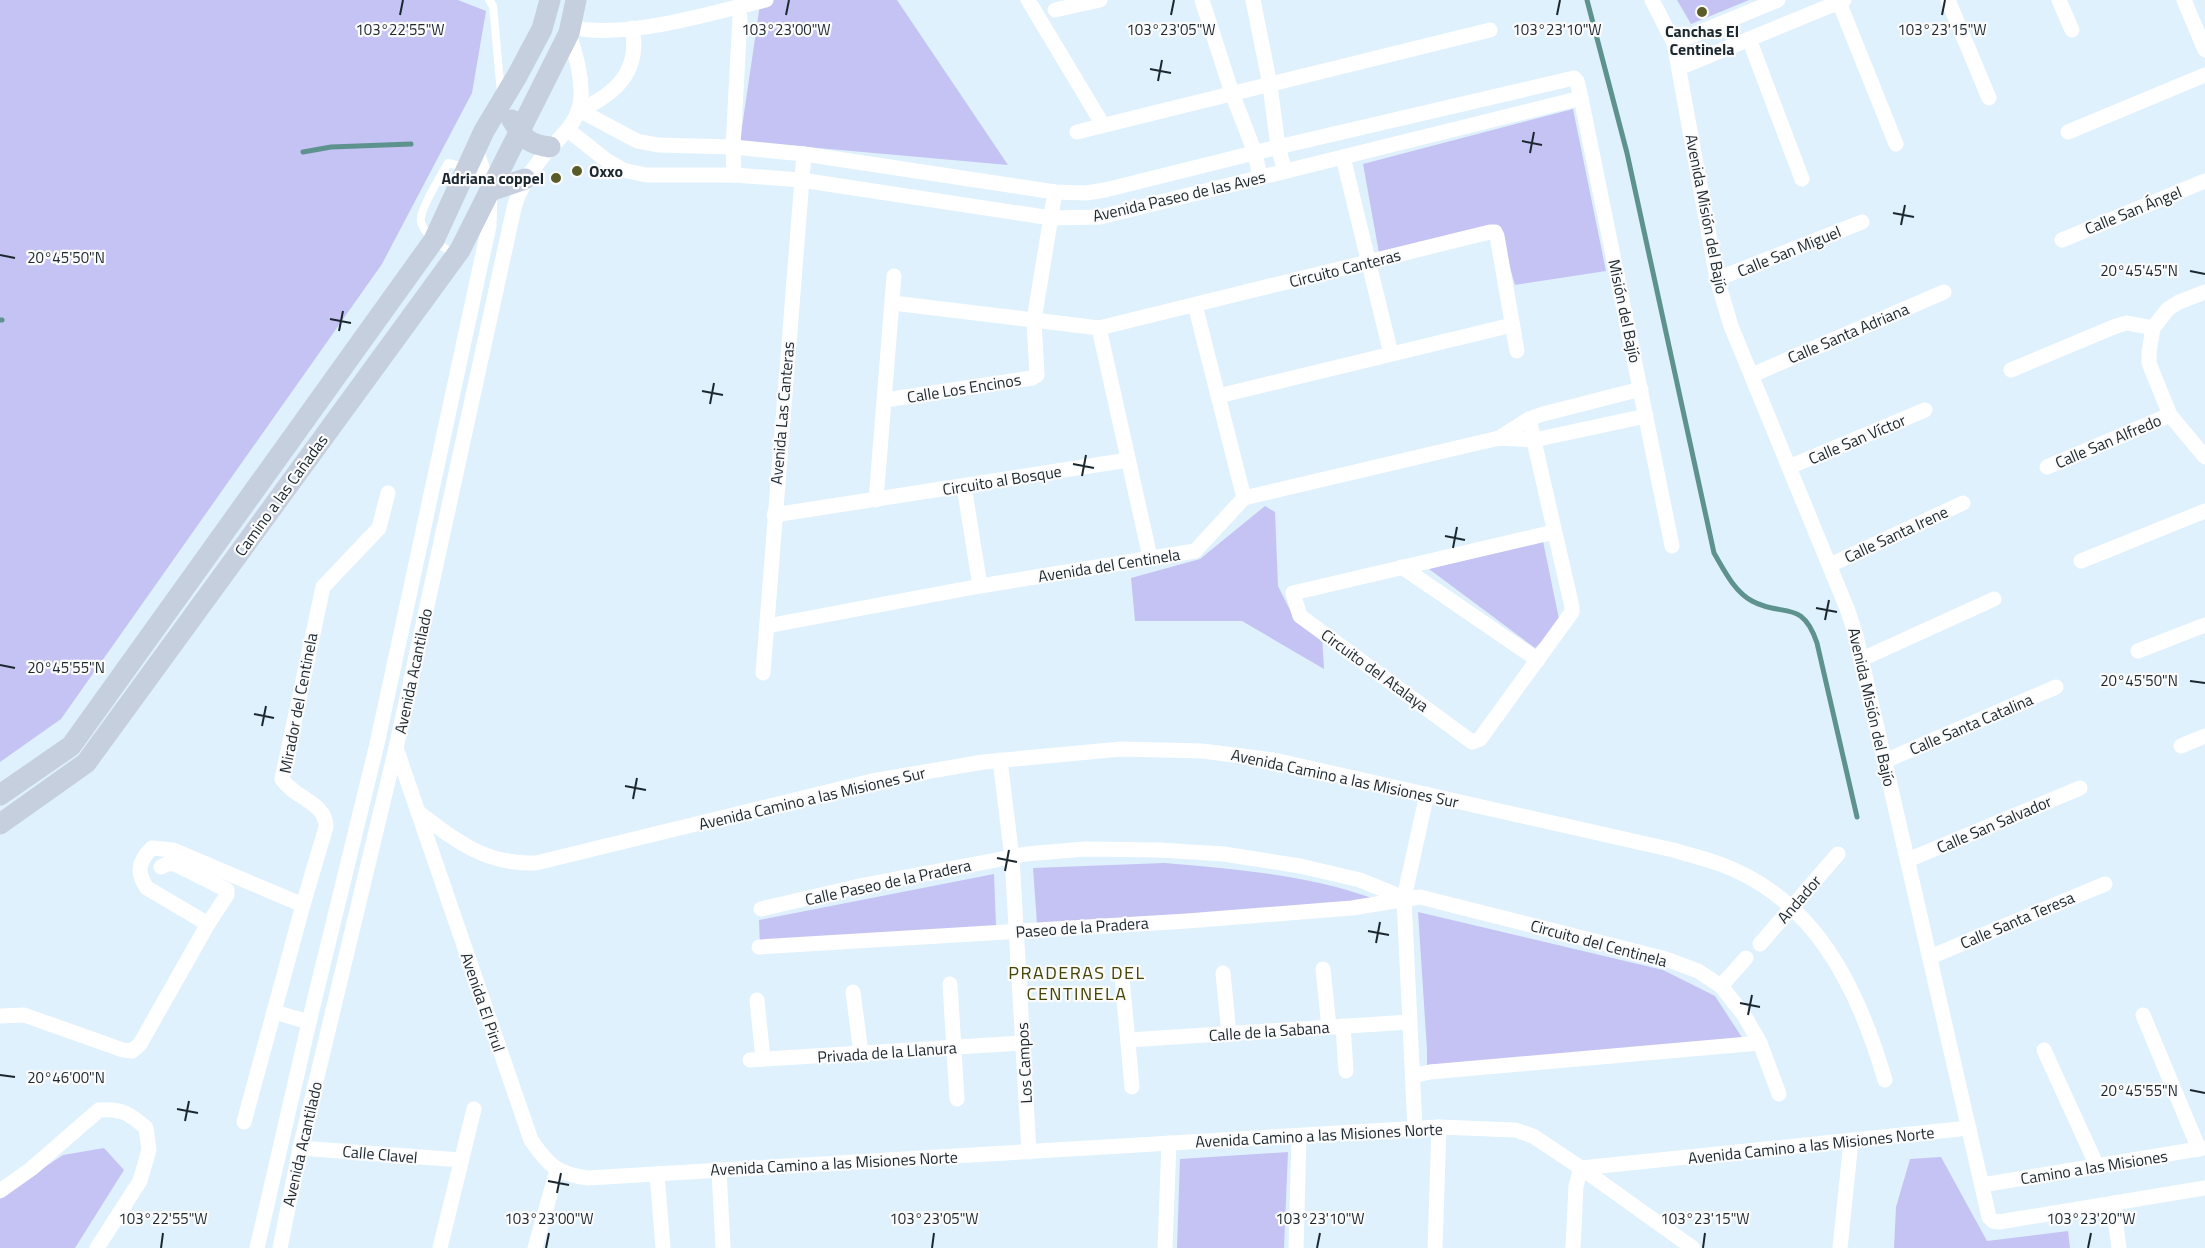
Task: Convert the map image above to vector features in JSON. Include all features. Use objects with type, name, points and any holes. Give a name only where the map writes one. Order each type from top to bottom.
[{"type":"main road","name":"Camino a las Cañadas","points":[[0,795],[71,746],[434,240],[502,100],[542,29],[550,0]]},
{"type":"main road","name":"Camino a las Cañadas","points":[[0,824],[86,763],[456,256],[569,30],[576,0]]},
{"type":"main road","points":[[502,100],[527,141],[535,145],[550,147]]},
{"type":"main road","points":[[490,191],[525,179]]},
{"type":"main road","points":[[320,398],[341,413]]},
{"type":"street","points":[[569,30],[601,32],[632,28],[692,18],[766,0]]},
{"type":"street","points":[[1028,0],[1103,125]]},
{"type":"street","points":[[1055,10],[1100,0]]},
{"type":"street","points":[[1202,0],[1260,177]]},
{"type":"street","points":[[1252,0],[1270,85],[1278,147],[1285,171]]},
{"type":"street","name":"Avenida Misión del Bajío","points":[[1652,0],[1674,43],[1717,279],[1731,326],[1830,565],[1848,611],[1862,659],[1989,1217],[1999,1222],[2113,1203]]},
{"type":"street","points":[[1674,43],[1778,0]]},
{"type":"street","points":[[1948,0],[1989,98]]},
{"type":"street","points":[[2059,0],[2072,30]]},
{"type":"street","points":[[2184,0],[2205,50]]},
{"type":"street","points":[[1679,68],[1842,1],[1893,139]]},
{"type":"street","points":[[734,175],[733,147],[740,17]]},
{"type":"street","points":[[579,110],[597,103],[613,92],[625,76],[633,58],[632,28]]},
{"type":"street","name":"Avenida Acantilado","points":[[280,1248],[300,1148],[396,748],[518,193],[525,179],[550,147],[568,130],[579,110],[581,78],[569,30]]},
{"type":"street","points":[[1077,132],[1490,30]]},
{"type":"street","points":[[1749,39],[1802,179]]},
{"type":"street","points":[[2068,132],[2205,75]]},
{"type":"street","name":"Avenida Paseo de las Aves","points":[[579,110],[638,141],[658,145],[733,147],[804,154],[1055,192],[1086,193],[1574,78]]},
{"type":"street","name":"Misión del Bajío","points":[[1574,78],[1577,81],[1581,98],[1672,546]]},
{"type":"street","name":"Avenida Paseo de las Aves","points":[[568,130],[606,160],[623,170],[646,176],[734,175],[801,180],[1051,218],[1100,217],[1581,98]]},
{"type":"street","name":"Avenida Las Canteras","points":[[763,673],[804,154]]},
{"type":"street","points":[[1343,157],[1391,354]]},
{"type":"street","name":"Avenida Acantilado","points":[[257,1248],[377,744],[489,226],[490,191],[472,159]]},
{"type":"street","points":[[903,196],[907,170]]},
{"type":"street","name":"Calle San Ángel","points":[[2062,240],[2205,181]]},
{"type":"street","name":"Calle Los Encinos","points":[[885,400],[1037,375],[1034,321],[1055,192]]},
{"type":"street","name":"Calle San Miguel","points":[[1717,279],[1862,222]]},
{"type":"street","name":"Circuito Canteras","points":[[1195,305],[1495,232],[1517,351]]},
{"type":"street","points":[[876,500],[894,276]]},
{"type":"street","name":"Calle Santa Adriana","points":[[1752,375],[1944,292]]},
{"type":"street","points":[[2205,292],[2168,309],[2153,328],[2149,363],[2170,415],[2205,457]]},
{"type":"street","points":[[893,303],[1099,328],[1195,305],[1244,498],[1498,438],[1534,440],[1646,416]]},
{"type":"street","points":[[2011,370],[2127,322],[2153,328]]},
{"type":"street","points":[[1218,396],[1512,325]]},
{"type":"street","points":[[1099,328],[1150,557]]},
{"type":"street","points":[[1498,438],[1529,419],[1543,414],[1641,389]]},
{"type":"street","name":"Calle San Víctor","points":[[1789,467],[1925,410]]},
{"type":"street","name":"Calle San Alfredo","points":[[2047,467],[2170,415]]},
{"type":"street","name":"Circuito del Atalaya","points":[[1529,419],[1572,612],[1480,740],[1472,742],[1300,616],[1293,593],[1554,532]]},
{"type":"street","name":"Circuito al Bosque","points":[[774,515],[1128,460]]},
{"type":"street","points":[[964,486],[981,586]]},
{"type":"street","name":"Mirador del Centinela","points":[[244,1122],[326,827],[326,818],[322,811],[286,786],[282,779],[282,769],[322,587],[379,528],[388,493]]},
{"type":"street","name":"Avenida del Centinela","points":[[767,626],[981,586],[1195,551],[1244,498]]},
{"type":"street","name":"Calle Santa Irene","points":[[1830,565],[1963,503]]},
{"type":"street","points":[[2081,561],[2205,511]]},
{"type":"street","points":[[1402,567],[1538,660]]},
{"type":"street","points":[[1862,659],[1994,599]]},
{"type":"street","points":[[2138,651],[2205,625]]},
{"type":"street","name":"Calle Santa Catalina","points":[[1885,761],[2056,687]]},
{"type":"street","points":[[2181,746],[2205,736]]},
{"type":"street","points":[[377,744],[396,748]]},
{"type":"street","name":"Avenida El Pirul","points":[[396,748],[531,1140],[545,1161],[557,1170]]},
{"type":"street","name":"Avenida Camino a las Misiones Sur","points":[[418,812],[451,837],[485,856],[502,861],[536,863],[872,781],[1000,760],[1121,749],[1202,751],[1274,760],[1673,850],[1718,863],[1751,879],[1792,908],[1820,937],[1837,963],[1876,1050],[1885,1080]]},
{"type":"street","name":"Los Campos","points":[[1000,760],[1012,858],[1029,1152]]},
{"type":"street","name":"Calle San Salvador","points":[[1908,860],[2080,788]]},
{"type":"street","points":[[1415,1129],[1404,898],[1427,794]]},
{"type":"street","points":[[208,924],[147,888],[141,880],[140,866],[144,855],[152,848],[173,850],[303,904]]},
{"type":"street","name":"Calle Paseo de la Pradera","points":[[762,909],[864,885],[1026,855],[1085,849],[1224,854],[1300,866],[1360,880],[1404,898]]},
{"type":"street","name":"Andador","points":[[1760,944],[1838,854]]},
{"type":"street","points":[[0,1016],[24,1015],[123,1050],[132,1050],[140,1044],[227,895],[227,890],[175,864],[161,867]]},
{"type":"street","name":"Calle Santa Teresa","points":[[1930,957],[2105,884]]},
{"type":"street","name":"Circuito del Centinela","points":[[1404,898],[1420,897],[1666,959],[1698,971],[1721,986],[1744,1015],[1760,1043],[1779,1094]]},
{"type":"street","name":"Paseo de la Pradera","points":[[759,947],[1017,932],[1352,908],[1404,898]]},
{"type":"street","points":[[1721,986],[1746,958]]},
{"type":"street","points":[[1323,969],[1346,1071]]},
{"type":"street","points":[[1222,973],[1229,1034]]},
{"type":"street","points":[[1122,977],[1132,1087]]},
{"type":"street","points":[[950,984],[957,1099]]},
{"type":"street","points":[[853,992],[861,1053]]},
{"type":"street","name":"Privada de la Llanura","points":[[757,1000],[756,1060],[1023,1043]]},
{"type":"street","points":[[274,1012],[309,1022]]},
{"type":"street","points":[[2143,1015],[2202,1149]]},
{"type":"street","name":"Calle de la Sabana","points":[[1128,1040],[1410,1022]]},
{"type":"street","points":[[1413,1076],[1430,1072],[1760,1043]]},
{"type":"street","points":[[2044,1050],[2097,1166]]},
{"type":"street","points":[[0,1191],[31,1169],[99,1110],[112,1109],[129,1113],[146,1128],[149,1150],[140,1181],[97,1248]]},
{"type":"street","points":[[440,1248],[474,1109]]},
{"type":"street","points":[[1435,1248],[1439,1127]]},
{"type":"street","name":"Avenida Camino a las Misiones Norte","points":[[657,1174],[1439,1127],[1515,1130],[1533,1136],[1581,1168],[1969,1128]]},
{"type":"street","points":[[1296,1248],[1299,1136]]},
{"type":"street","points":[[1840,1248],[1851,1141]]},
{"type":"street","points":[[1165,1248],[1169,1143]]},
{"type":"street","name":"Calle Clavel","points":[[300,1148],[461,1161]]},
{"type":"street","name":"Camino a las Misiones","points":[[1982,1185],[2202,1149]]},
{"type":"street","points":[[1573,1248],[1576,1186],[1581,1168],[1693,1248]]},
{"type":"street","points":[[536,1248],[557,1170],[571,1176],[588,1178],[657,1174],[663,1248]]},
{"type":"street","points":[[719,1170],[723,1248]]},
{"type":"street","points":[[2119,1248],[2113,1203],[2205,1188]]},
{"type":"lane","points":[[492,2],[502,100]]},
{"type":"lane","points":[[434,240],[456,256]]},
{"type":"shaded area","points":[[0,0],[458,0],[486,11],[472,93],[382,264],[61,719],[0,762]]},
{"type":"shaded area","points":[[774,0],[897,0],[1008,165],[740,141],[760,4]]},
{"type":"shaded area","name":"Canchas El Centinela","points":[[1677,0],[1749,0],[1691,24]]},
{"type":"shaded area","points":[[1573,109],[1606,271],[1515,285],[1498,226],[1379,253],[1363,164]]},
{"type":"shaded area","points":[[1265,506],[1275,512],[1278,586],[1294,618],[1322,635],[1324,669],[1242,621],[1135,621],[1131,578],[1200,559]]},
{"type":"shaded area","points":[[1543,541],[1560,624],[1535,648],[1429,569]]},
{"type":"shaded area","points":[[1164,863],[1243,870],[1295,878],[1372,898],[1348,905],[1037,924],[1033,868]]},
{"type":"shaded area","points":[[994,874],[996,926],[760,947],[759,920]]},
{"type":"shaded area","points":[[1418,912],[1663,970],[1715,996],[1743,1039],[1427,1065]]},
{"type":"shaded area","points":[[104,1148],[124,1170],[75,1248],[0,1248],[0,1197],[63,1155]]},
{"type":"shaded area","points":[[1288,1152],[1284,1248],[1177,1248],[1180,1159]]},
{"type":"shaded area","points":[[1941,1157],[1987,1241],[2068,1231],[2070,1248],[1894,1248],[1896,1207],[1910,1159]]},
{"type":"waterway","points":[[1587,0],[1627,153],[1714,553],[1730,580],[1746,597],[1763,606],[1798,614],[1811,629],[1817,643],[1857,817]]},
{"type":"waterway","points":[[303,152],[331,147],[411,144]]},
{"type":"place","name":"Canchas El Centinela","points":[[1702,12]]},
{"type":"place","name":"Oxxo","points":[[577,171]]},
{"type":"place","name":"Adriana coppel","points":[[556,178]]},
{"type":"district","name":"PRADERAS DEL CENTINELA","points":[[1077,982]]}]
